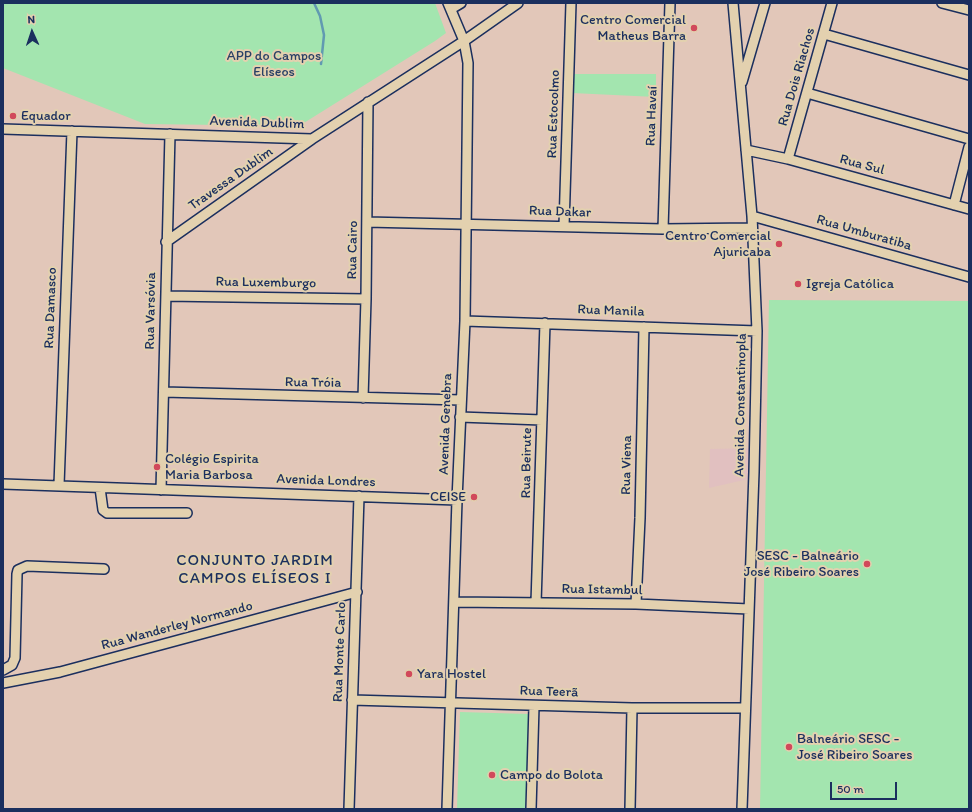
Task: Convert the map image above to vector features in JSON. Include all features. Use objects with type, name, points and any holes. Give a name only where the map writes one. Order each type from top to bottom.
[{"type":"street","points":[[450,6],[460,3]]},
{"type":"street","name":"Avenida Dublim","points":[[3,129],[312,139],[464,41],[518,3]]},
{"type":"street","name":"Rua Estocolmo","points":[[564,226],[571,3]]},
{"type":"street","name":"Rua Havaí","points":[[663,229],[670,3]]},
{"type":"street","name":"Avenida Constantinopla","points":[[733,3],[752,216],[757,331],[742,809]]},
{"type":"street","points":[[741,88],[765,3]]},
{"type":"street","name":"Rua Dois Riachos","points":[[788,159],[832,3]]},
{"type":"street","points":[[942,3],[969,10]]},
{"type":"street","name":"Avenida Genebra","points":[[448,809],[457,500],[465,321],[468,62],[464,41],[450,6]]},
{"type":"street","points":[[824,34],[969,75]]},
{"type":"street","points":[[807,93],[969,139]]},
{"type":"street","name":"Rua Cairo","points":[[363,398],[366,299],[368,102]]},
{"type":"street","name":"Rua Damasco","points":[[59,485],[72,131]]},
{"type":"street","name":"Rua Varsóvia","points":[[161,490],[166,242],[170,134]]},
{"type":"street","name":"Travessa Dublim","points":[[166,242],[312,139]]},
{"type":"street","points":[[954,204],[969,147]]},
{"type":"street","name":"Rua Sul","points":[[746,150],[788,159],[969,209]]},
{"type":"street","name":"Rua Umburatiba","points":[[752,216],[969,277]]},
{"type":"street","name":"Rua Dakar","points":[[367,222],[663,229],[752,228]]},
{"type":"street","name":"Rua Luxemburgo","points":[[166,296],[366,299]]},
{"type":"street","name":"Rua Manila","points":[[465,321],[757,331]]},
{"type":"street","name":"Rua Beirute","points":[[536,603],[545,323]]},
{"type":"street","name":"Rua Viena","points":[[636,604],[640,518],[644,326]]},
{"type":"street","name":"Rua Tróia","points":[[164,392],[461,400]]},
{"type":"street","points":[[460,417],[542,420]]},
{"type":"street","name":"Avenida Londres","points":[[3,484],[457,500]]},
{"type":"street","points":[[100,488],[103,510],[107,513],[187,513]]},
{"type":"street","name":"Rua Monte Carlo","points":[[349,809],[359,496]]},
{"type":"street","points":[[3,670],[12,665],[15,658],[18,570],[28,566],[104,569]]},
{"type":"street","name":"Rua Wanderley Normando","points":[[3,683],[60,672],[356,592]]},
{"type":"street","name":"Rua Istambul","points":[[455,602],[636,604],[749,609]]},
{"type":"street","name":"Rua Teerã","points":[[352,700],[632,708],[745,708]]},
{"type":"street","points":[[531,809],[534,706]]},
{"type":"street","points":[[630,809],[632,708]]},
{"type":"shaded area","points":[[757,448],[757,477],[709,488],[710,449]]},
{"type":"green space","name":"APP do Campos Elíseos","points":[[3,3],[435,3],[446,33],[299,126],[145,124],[3,68]]},
{"type":"green space","points":[[573,74],[656,74],[656,97],[572,93]]},
{"type":"green space","name":"SESC - Balneário José Ribeiro Soares","points":[[769,300],[969,301],[969,809],[760,809]]},
{"type":"green space","name":"Campo do Bolota","points":[[460,712],[529,714],[526,809],[457,809]]},
{"type":"waterway","points":[[314,3],[320,16],[324,35],[321,64]]},
{"type":"place","name":"Centro Comercial Matheus Barra","points":[[694,28]]},
{"type":"place","name":"Equador","points":[[13,116]]},
{"type":"place","name":"Centro Comercial Ajuricaba","points":[[779,244]]},
{"type":"place","name":"Igreja Católica","points":[[798,284]]},
{"type":"place","name":"Colégio Espirita Maria Barbosa","points":[[157,467]]},
{"type":"place","name":"CEISE","points":[[474,497]]},
{"type":"place","name":"SESC - Balneário José Ribeiro Soares","points":[[867,564]]},
{"type":"place","name":"Yara Hostel","points":[[409,674]]},
{"type":"place","name":"Balneário SESC - José Ribeiro Soares","points":[[789,747]]},
{"type":"place","name":"Campo do Bolota","points":[[492,775]]},
{"type":"district","name":"CONJUNTO JARDIM CAMPOS ELÍSEOS I","points":[[255,570]]}]
